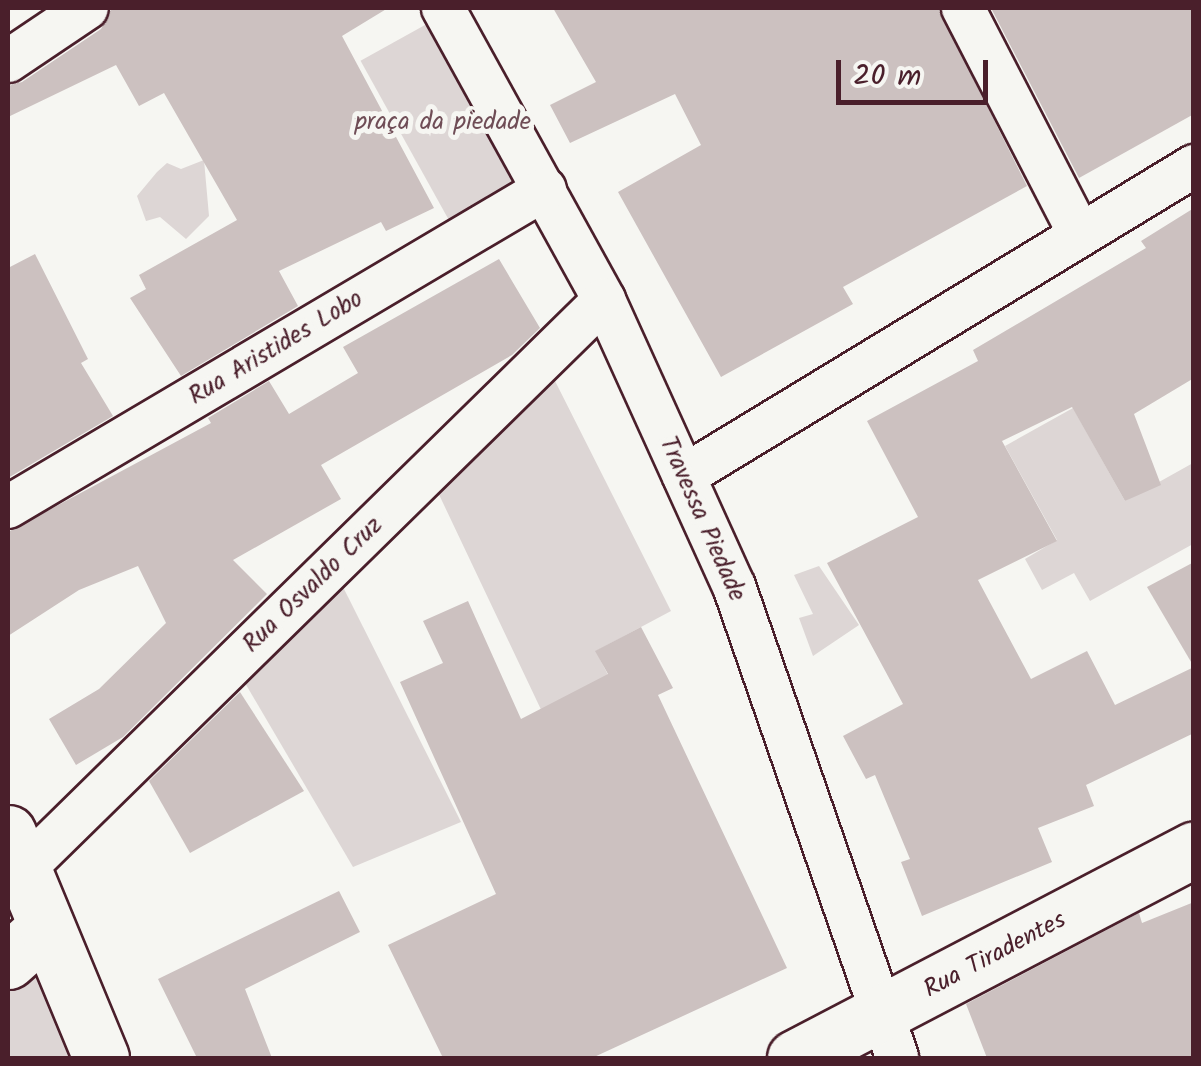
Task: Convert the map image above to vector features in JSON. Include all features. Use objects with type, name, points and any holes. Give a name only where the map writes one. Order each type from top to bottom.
[{"type":"street","points":[[8,60],[86,8]]},
{"type":"street","name":"Travessa Piedade","points":[[444,8],[604,300],[734,586],[891,1036]]},
{"type":"street","points":[[962,8],[1080,234]]},
{"type":"street","points":[[684,476],[1194,166]]},
{"type":"street","name":"Rua Aristides Lobo","points":[[8,508],[544,189]]},
{"type":"street","name":"Rua Osvaldo Cruz","points":[[15,852],[604,300]]},
{"type":"street","name":"Rua Tiradentes","points":[[795,1058],[891,1036],[1194,848]]},
{"type":"street","points":[[15,852],[26,945],[101,1058]]},
{"type":"green space","name":"praça da piedade","points":[[434,20],[525,184],[451,224],[361,61]]},
{"type":"green space","points":[[204,160],[209,216],[186,239],[160,217],[146,221],[137,196],[157,172],[167,163],[181,169]]},
{"type":"green space","points":[[553,377],[671,611],[596,651],[609,677],[545,718],[434,484]]},
{"type":"green space","points":[[1073,408],[1125,501],[1193,463],[1193,544],[1090,601],[1074,573],[1042,590],[1025,559],[1057,540],[1005,446]]},
{"type":"green space","points":[[819,566],[859,625],[813,656],[799,618],[813,614],[794,575]]},
{"type":"green space","points":[[340,581],[461,822],[353,867],[238,671]]},
{"type":"green space","points":[[45,928],[101,1058],[8,1058],[8,961]]},
{"type":"building","points":[[112,8],[388,8],[342,36],[434,208],[386,231],[381,222],[279,271],[298,306],[181,376],[130,298],[146,289],[139,275],[237,220],[164,93],[139,106],[116,65],[8,117],[8,86],[22,82],[101,29]]},
{"type":"building","points":[[553,8],[938,8],[1027,186],[843,287],[853,304],[721,377],[618,192],[701,145],[675,94],[570,143],[550,105],[596,82]]},
{"type":"building","points":[[991,8],[1194,8],[1194,114],[1079,178]]},
{"type":"building","points":[[1194,208],[1194,378],[1134,414],[1161,485],[1125,501],[1072,407],[1002,441],[1057,541],[978,580],[1031,679],[1087,651],[1115,705],[1194,667],[1194,733],[1086,785],[1094,806],[1038,828],[1052,862],[922,916],[901,862],[910,859],[875,775],[866,779],[843,736],[903,704],[827,563],[918,517],[867,421],[978,361],[973,350],[1146,248],[1141,241]]},
{"type":"building","points":[[35,254],[88,359],[81,363],[113,416],[8,478],[8,268]]},
{"type":"building","points":[[499,259],[540,328],[512,355],[321,465],[341,499],[233,560],[267,594],[123,737],[76,765],[49,719],[99,689],[166,623],[138,566],[79,590],[8,636],[8,532],[211,423],[208,418],[269,381],[289,414],[358,373],[343,347]]},
{"type":"building","points":[[1194,562],[1194,667],[1147,587]]},
{"type":"building","points":[[468,601],[521,719],[608,674],[595,651],[641,627],[673,688],[658,695],[787,968],[592,1058],[443,1058],[388,945],[496,894],[400,682],[443,663],[423,621]]},
{"type":"building","points":[[240,692],[304,791],[190,853],[149,781]]},
{"type":"building","points":[[339,891],[360,932],[245,989],[272,1058],[197,1058],[158,979]]},
{"type":"building","points":[[1194,902],[1194,1058],[987,1058],[966,1004],[1139,913],[1142,923]]}]
